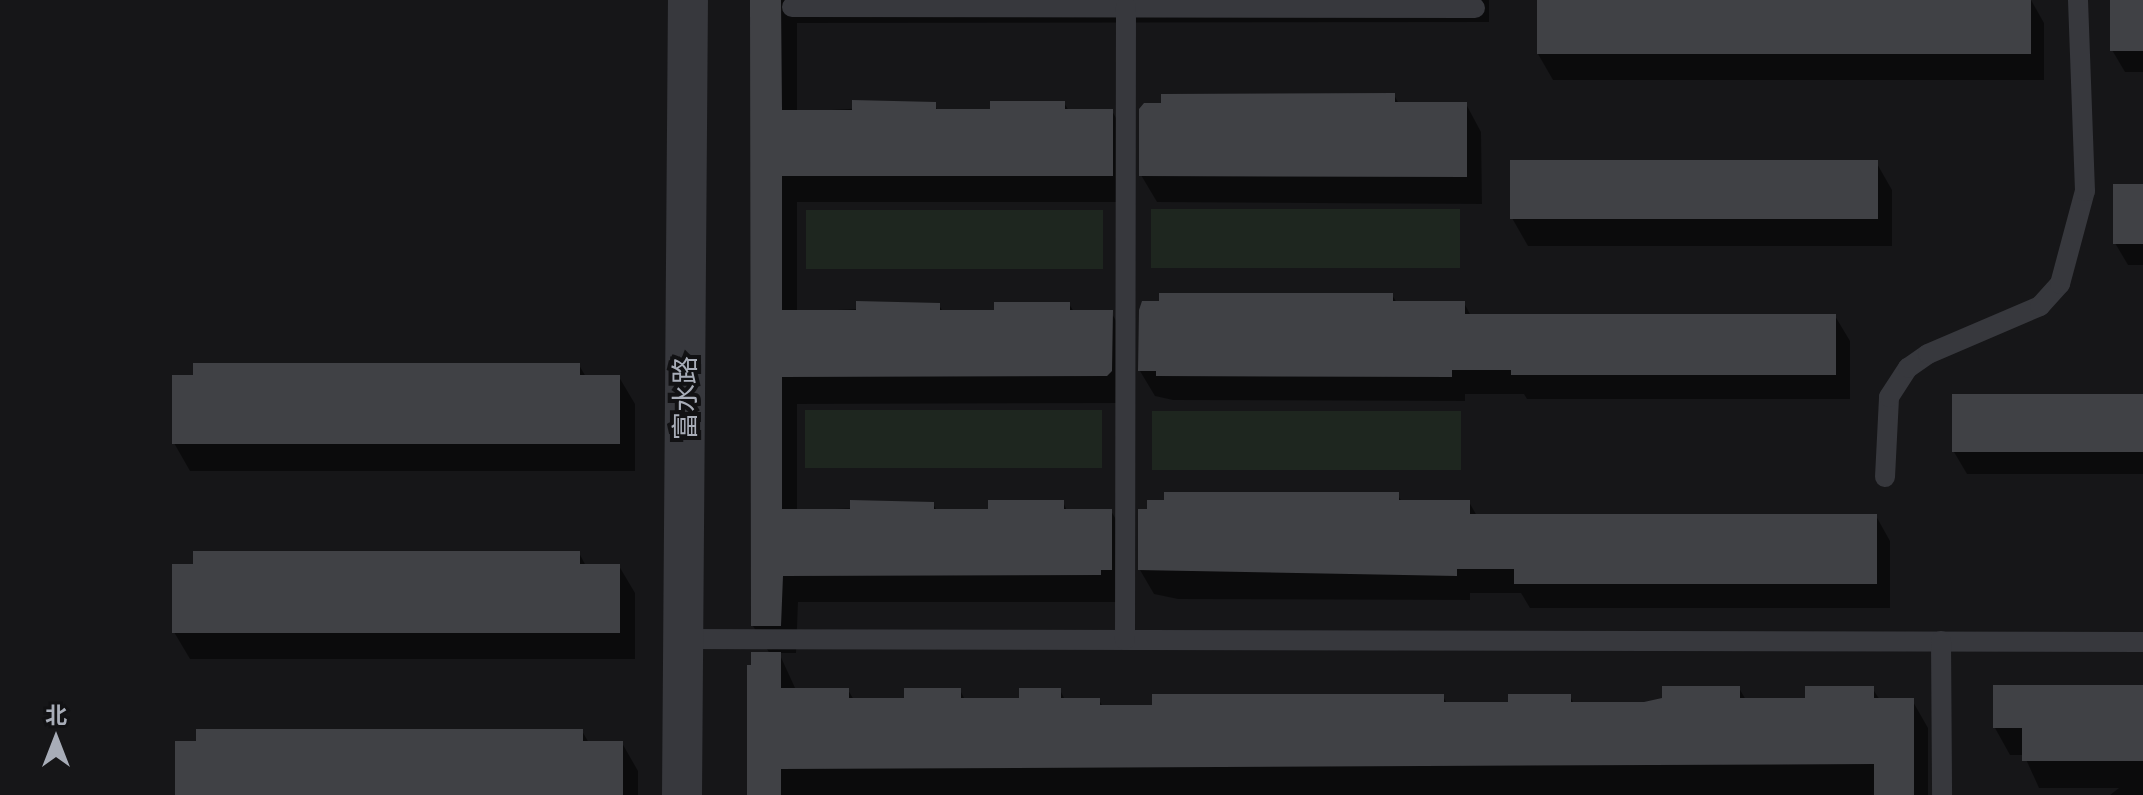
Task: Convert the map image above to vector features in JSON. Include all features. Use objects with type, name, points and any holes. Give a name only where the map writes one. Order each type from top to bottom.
[{"type":"street","name":"富水路","points":[[682,795],[688,0]]},
{"type":"lane","points":[[1885,477],[1889,397],[1908,368],[1928,354],[2040,306],[2060,284],[2085,191],[2078,0]]},
{"type":"lane","points":[[792,7],[1475,8]]},
{"type":"lane","points":[[1125,640],[1126,7]]},
{"type":"lane","points":[[684,639],[2143,642]]},
{"type":"lane","points":[[1941,641],[1942,795]]},
{"type":"shaded area","points":[[1151,209],[1460,209],[1460,268],[1151,268]]},
{"type":"shaded area","points":[[806,210],[1103,210],[1103,269],[806,269]]},
{"type":"shaded area","points":[[805,410],[1102,410],[1102,468],[805,468]]},
{"type":"shaded area","points":[[1152,411],[1461,411],[1461,470],[1152,470]]},
{"type":"building","points":[[750,0],[781,0],[782,110],[852,110],[852,100],[936,102],[936,109],[990,109],[990,101],[1065,101],[1065,109],[1113,109],[1113,176],[782,176],[782,310],[856,310],[856,301],[940,303],[940,310],[994,310],[994,302],[1070,302],[1070,310],[1113,310],[1112,371],[1107,376],[782,377],[782,509],[850,509],[850,500],[934,502],[934,509],[988,509],[988,500],[1064,500],[1064,509],[1112,509],[1112,570],[1101,570],[1101,575],[783,576],[781,626],[751,626]]},
{"type":"building","points":[[1537,0],[2031,0],[2031,54],[1537,54]]},
{"type":"building","points":[[2110,0],[2143,0],[2143,51],[2110,51]]},
{"type":"building","points":[[1395,93],[1395,102],[1467,102],[1467,177],[1139,176],[1139,109],[1144,103],[1161,103],[1161,94]]},
{"type":"building","points":[[1510,160],[1878,160],[1878,219],[1510,219]]},
{"type":"building","points":[[2113,184],[2143,184],[2143,244],[2113,244]]},
{"type":"building","points":[[1159,293],[1393,293],[1393,301],[1465,301],[1465,314],[1836,314],[1836,375],[1511,375],[1511,370],[1452,370],[1452,377],[1156,376],[1156,371],[1138,371],[1139,310],[1142,301],[1159,301]]},
{"type":"building","points":[[193,363],[580,363],[580,375],[620,375],[620,444],[172,444],[172,375],[193,375]]},
{"type":"building","points":[[1952,394],[2143,394],[2143,452],[1952,452]]},
{"type":"building","points":[[1164,492],[1399,492],[1399,500],[1470,500],[1470,514],[1877,514],[1877,584],[1514,584],[1514,569],[1457,569],[1457,576],[1138,570],[1138,509],[1147,509],[1147,500],[1164,500]]},
{"type":"building","points":[[193,551],[580,551],[580,564],[620,564],[620,633],[172,633],[172,564],[193,564]]},
{"type":"building","points":[[751,652],[781,652],[781,688],[849,688],[849,698],[904,698],[904,688],[961,688],[961,698],[1019,698],[1019,688],[1061,688],[1061,698],[1100,698],[1100,705],[1152,705],[1152,694],[1444,694],[1444,702],[1508,702],[1508,694],[1571,694],[1571,702],[1644,702],[1662,698],[1662,686],[1740,686],[1740,698],[1805,698],[1805,686],[1874,686],[1874,698],[1914,698],[1914,795],[1874,795],[1874,764],[781,769],[781,795],[747,795],[747,665],[751,665]]},
{"type":"building","points":[[1993,685],[2143,685],[2143,761],[2022,761],[2022,728],[1993,728]]},
{"type":"building","points":[[196,729],[583,729],[583,741],[623,741],[623,795],[175,795],[175,741],[196,741]]}]
